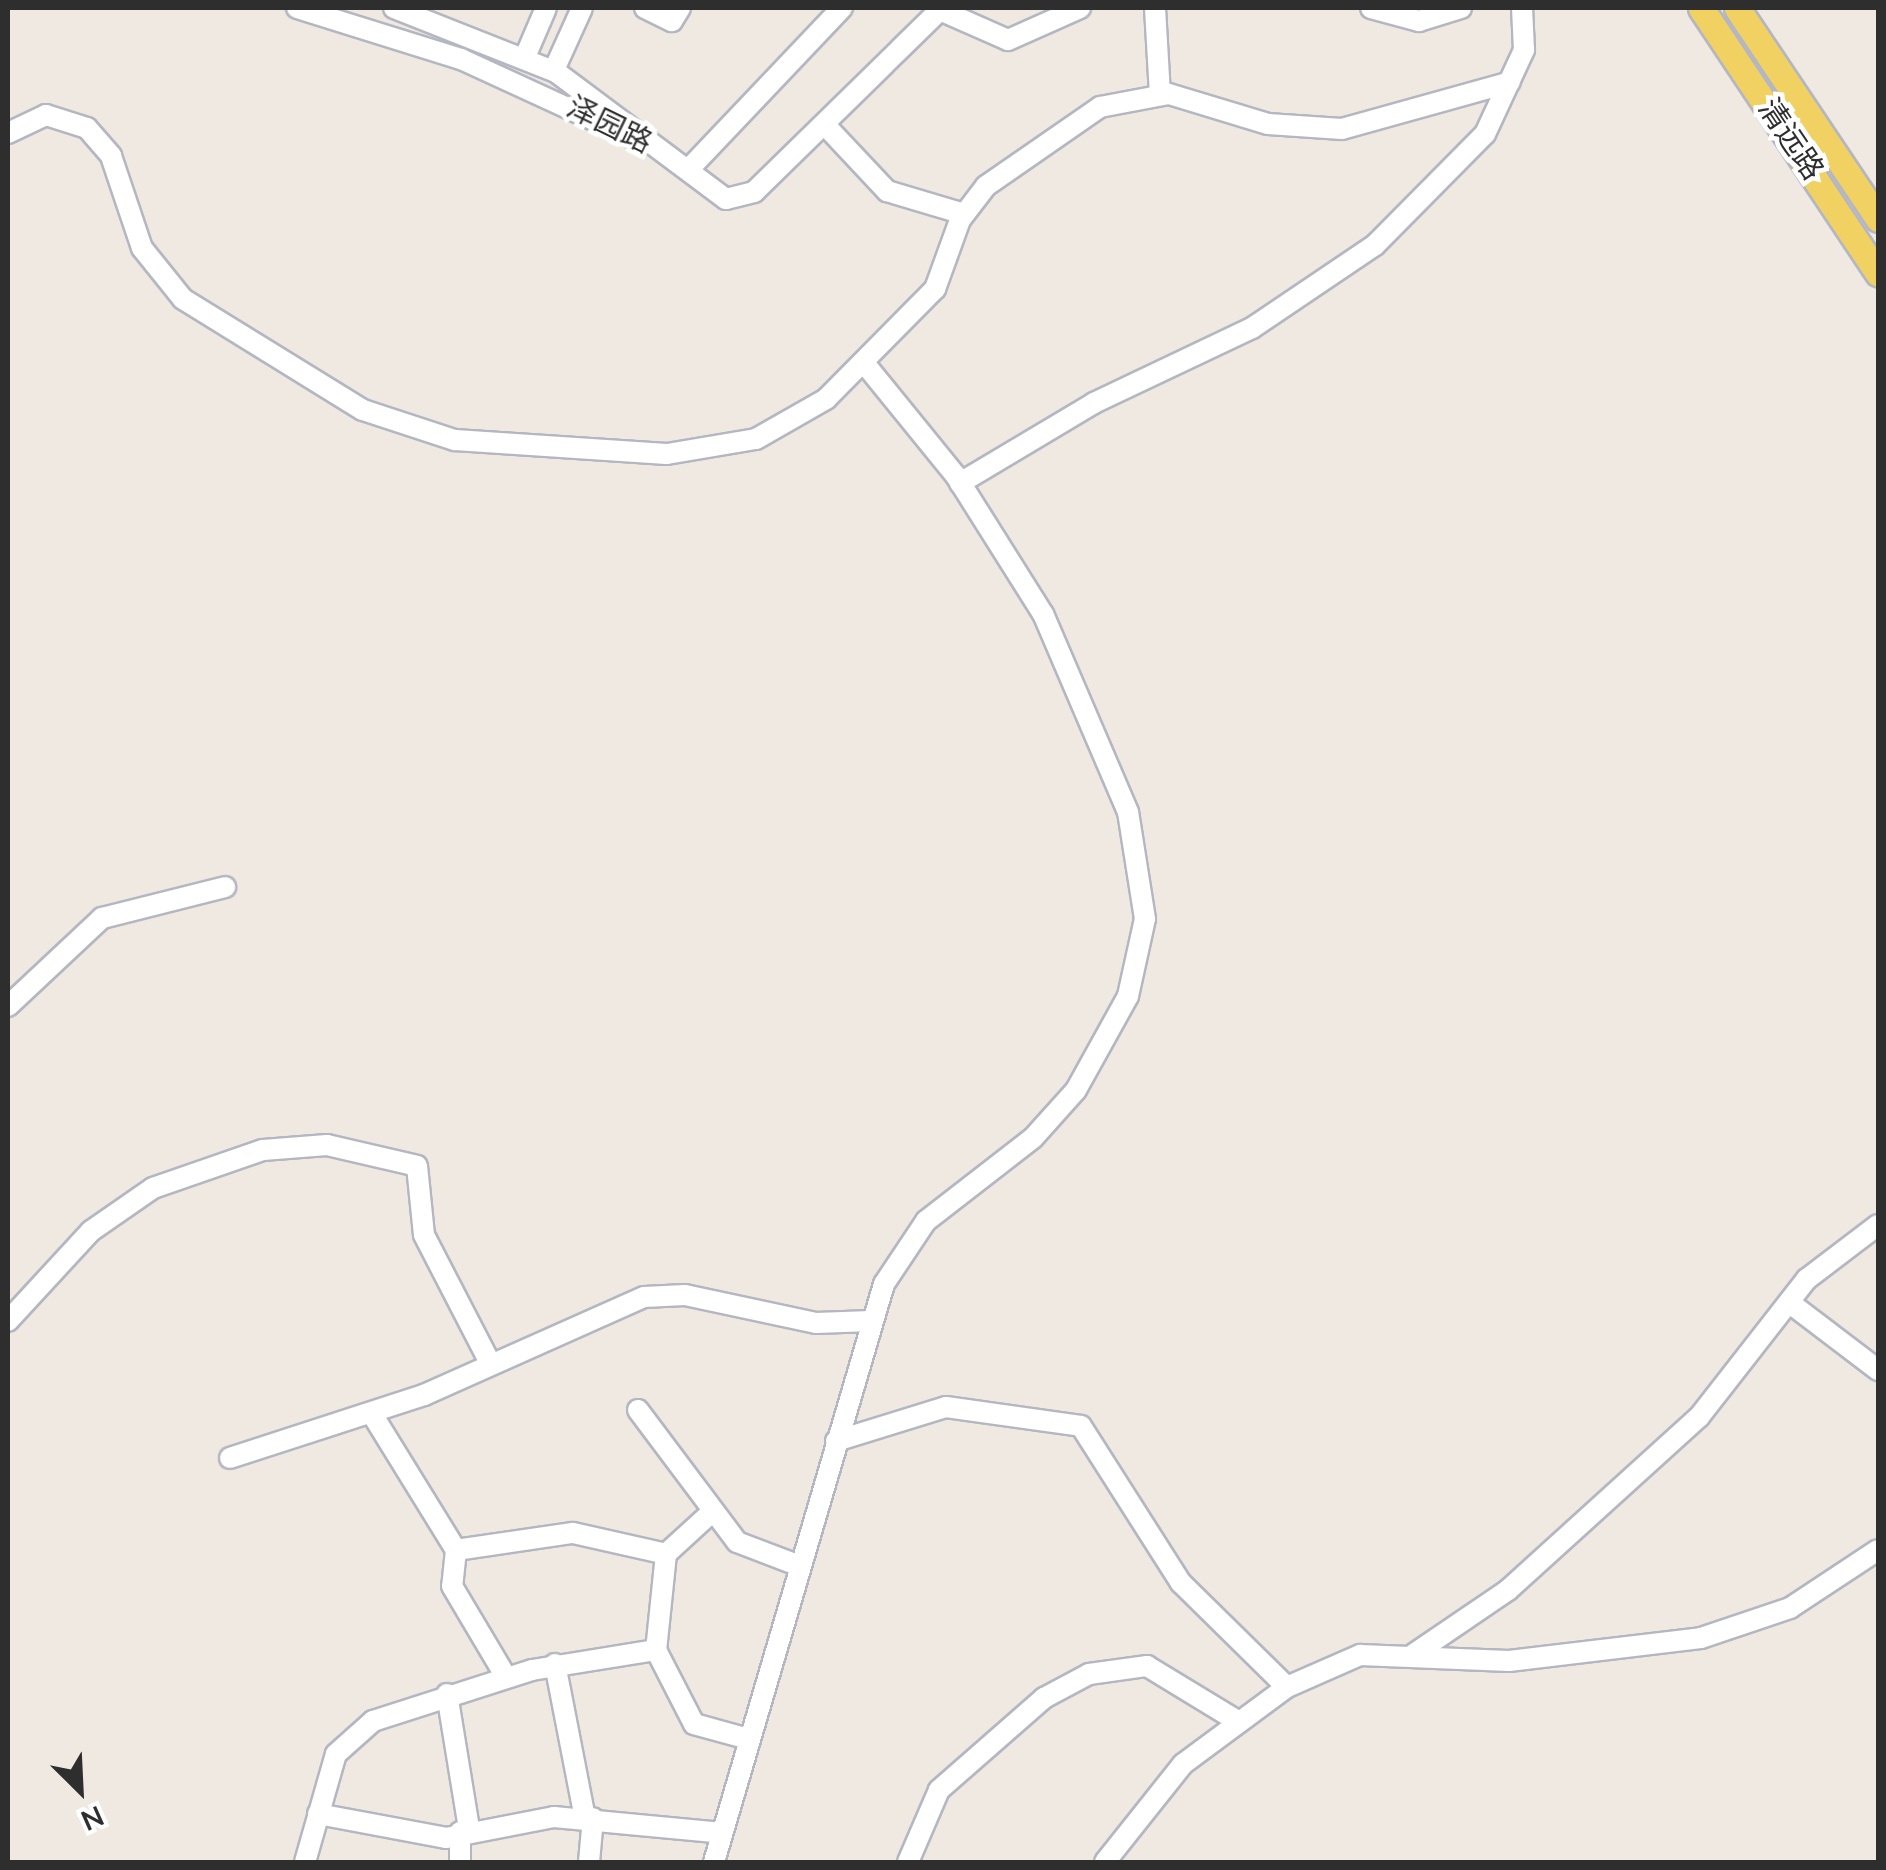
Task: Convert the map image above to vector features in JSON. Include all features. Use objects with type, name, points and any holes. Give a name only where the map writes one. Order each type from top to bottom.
[{"type":"main road","name":"清远路","points":[[1701,8],[1878,273]]},
{"type":"main road","name":"清远路","points":[[1737,8],[1878,219]]},
{"type":"street","name":"泽园路","points":[[297,8],[461,58],[681,164]]},
{"type":"street","name":"泽园路","points":[[394,8],[554,70],[681,164]]},
{"type":"street","points":[[525,58],[546,8]]},
{"type":"street","points":[[554,70],[582,8]]},
{"type":"street","points":[[645,8],[672,22],[680,8]]},
{"type":"street","points":[[842,8],[681,164],[718,198],[745,197],[825,125],[941,9],[1008,40],[1080,8]]},
{"type":"street","points":[[1371,8],[1419,21],[1461,8]]},
{"type":"street","points":[[960,483],[1336,274],[1455,172],[1510,82],[1526,39],[1522,8]]},
{"type":"street","points":[[1150,12],[1160,94]]},
{"type":"street","points":[[8,133],[34,117],[77,120],[110,156],[142,248],[182,298],[336,397],[423,432],[704,453],[804,414],[865,364],[935,289],[964,214],[1057,129],[1117,101],[1160,94],[1320,130],[1385,122],[1510,82]]},
{"type":"street","points":[[825,125],[898,198],[964,214]]},
{"type":"street","points":[[714,1862],[871,1320],[895,1262],[926,1221],[1033,1138],[1092,1067],[1128,996],[1146,918],[1139,848],[1033,594],[960,483],[865,364]]},
{"type":"street","points":[[8,1006],[102,918],[225,887]]},
{"type":"street","points":[[8,1321],[91,1231],[153,1188],[264,1150],[328,1146],[417,1166],[424,1235],[490,1364]]},
{"type":"street","points":[[1414,1654],[1508,1590],[1699,1417],[1814,1272],[1878,1225]]},
{"type":"street","points":[[230,1458],[372,1414],[658,1295],[816,1323],[871,1320]]},
{"type":"street","points":[[1790,1303],[1878,1370]]},
{"type":"street","points":[[836,1441],[946,1407],[1081,1426],[1181,1583],[1287,1687]]},
{"type":"street","points":[[638,1410],[713,1511],[748,1550],[800,1566]]},
{"type":"street","points":[[372,1414],[456,1550],[452,1586],[506,1677]]},
{"type":"street","points":[[713,1511],[666,1554],[656,1650],[694,1724],[750,1739]]},
{"type":"street","points":[[456,1550],[573,1533],[666,1554]]},
{"type":"street","points":[[1105,1862],[1162,1782],[1287,1687],[1360,1655],[1414,1654],[1508,1661],[1700,1638],[1790,1608],[1878,1550]]},
{"type":"street","points":[[306,1862],[336,1754],[353,1736],[446,1694],[554,1664],[656,1650]]},
{"type":"street","points":[[554,1664],[589,1818],[588,1862]]},
{"type":"street","points":[[908,1862],[940,1790],[1044,1698],[1089,1674],[1147,1666],[1239,1722]]},
{"type":"street","points":[[446,1694],[465,1831],[460,1862]]},
{"type":"street","points":[[318,1814],[422,1837],[589,1818],[722,1833]]}]
